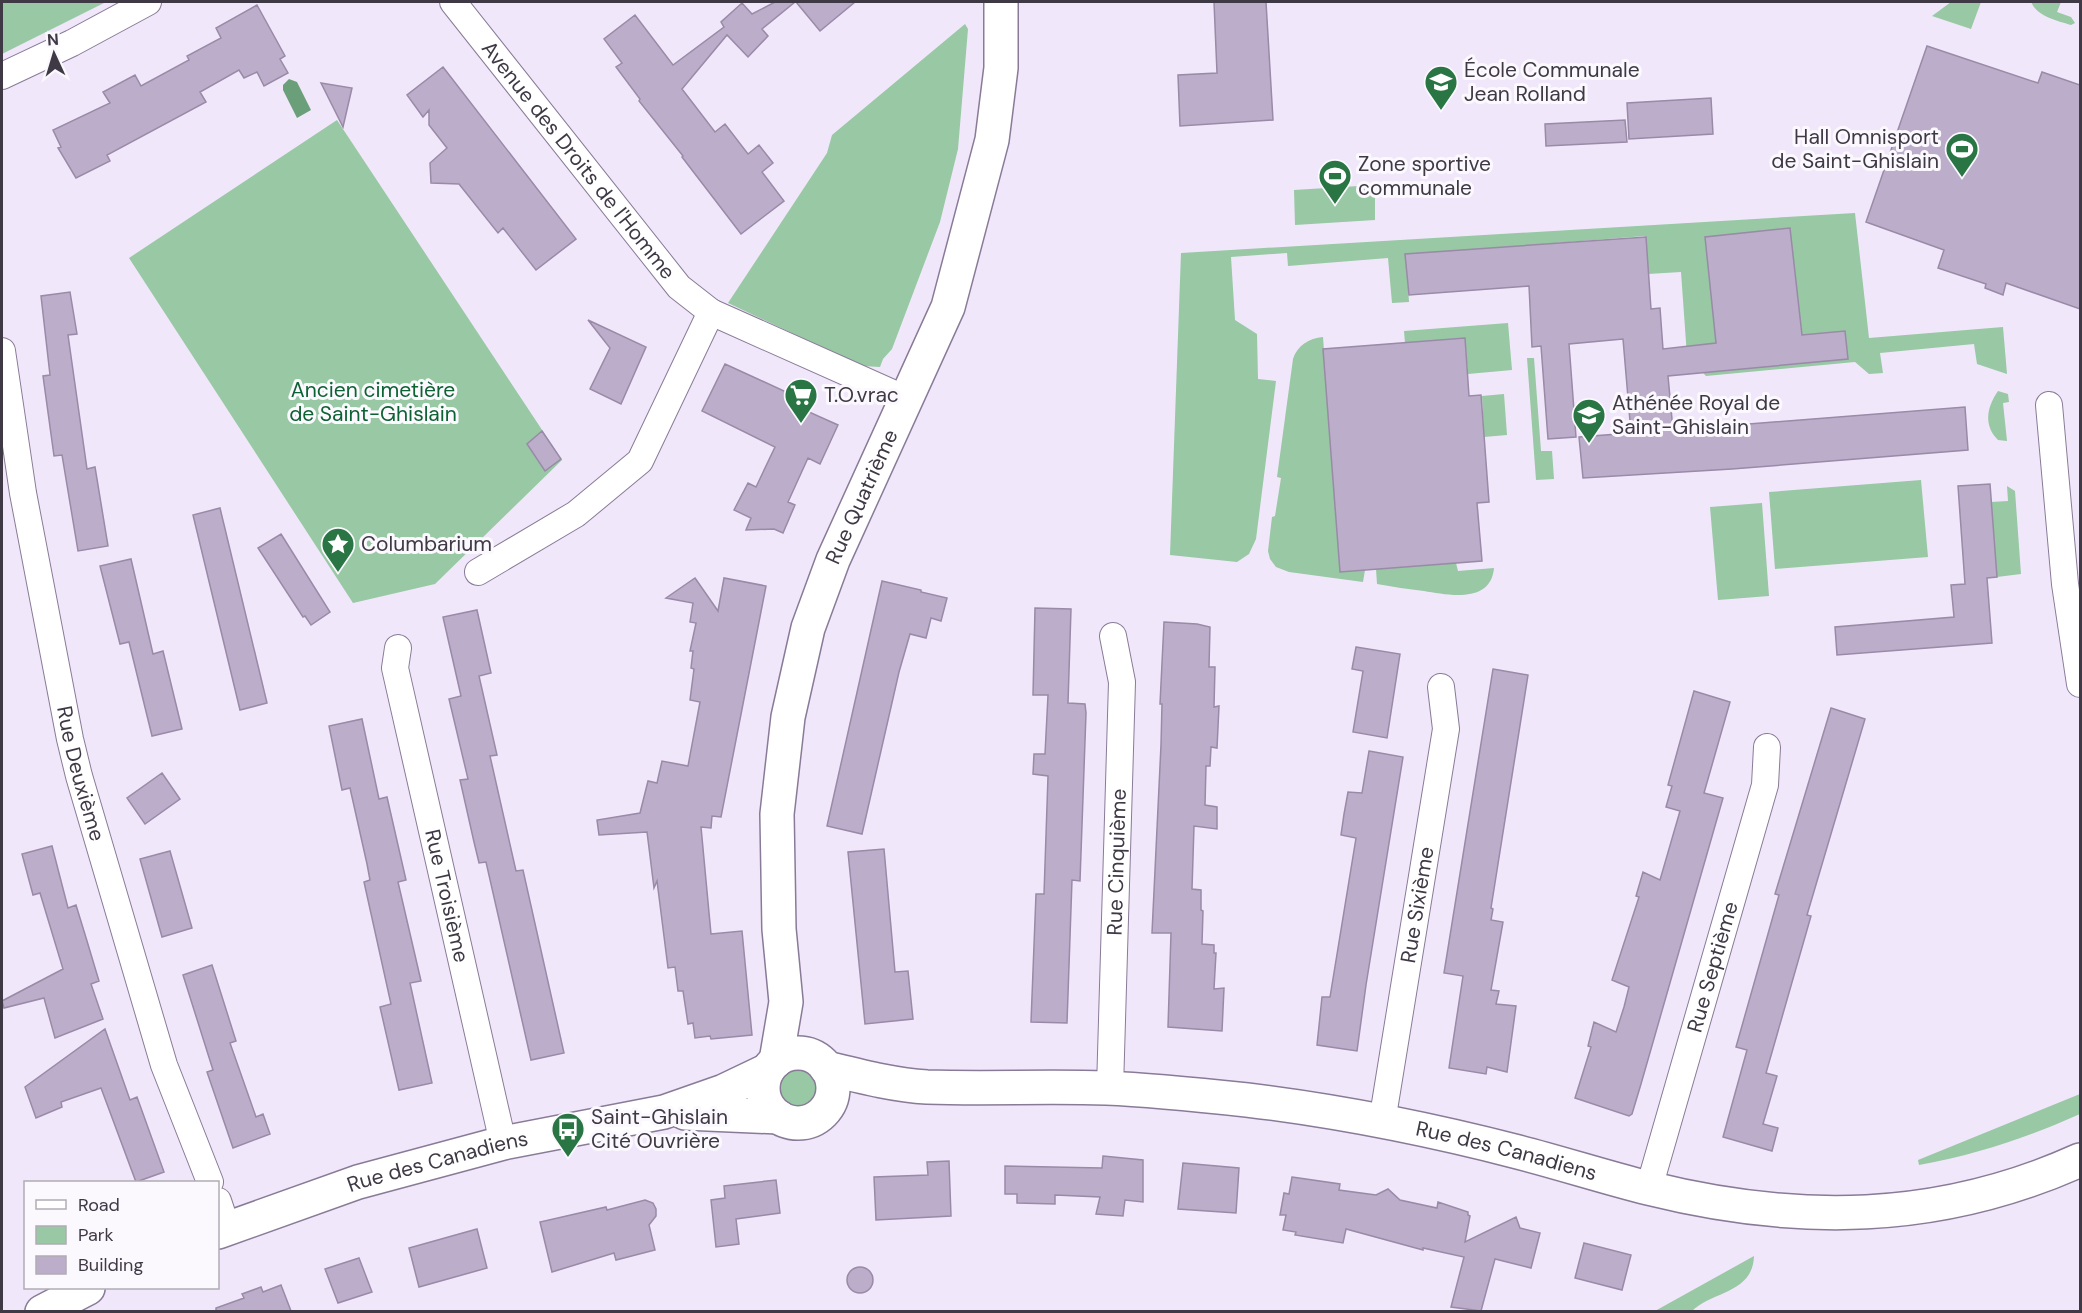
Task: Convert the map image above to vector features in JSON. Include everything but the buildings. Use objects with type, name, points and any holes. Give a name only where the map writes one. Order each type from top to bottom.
[{"type":"street","points":[[2,76],[72,43],[148,2]]},
{"type":"street","name":"Avenue des Droits de l'Homme","points":[[453,2],[679,287],[711,312],[906,399]]},
{"type":"street","name":"Rue Quatrième","points":[[772,1066],[786,1002],[779,928],[777,814],[788,717],[808,628],[833,560],[948,307],[992,140],[1001,68],[1001,2]]},
{"type":"street","points":[[478,572],[576,514],[640,461],[711,312]]},
{"type":"street","name":"Rue Deuxième","points":[[2,351],[23,493],[70,740],[79,776],[164,1065],[210,1181]]},
{"type":"street","points":[[2049,405],[2065,584],[2080,684]]},
{"type":"street","name":"Rue Cinquième","points":[[1110,1088],[1122,682],[1113,636]]},
{"type":"street","name":"Rue Troisième","points":[[399,648],[395,668],[503,1143]]},
{"type":"street","name":"Rue Sixième","points":[[1382,1122],[1446,729],[1441,687]]},
{"type":"street","name":"Rue Septième","points":[[1649,1188],[1765,785],[1767,747]]},
{"type":"street","name":"Rue Quatrième","points":[[786,1002],[821,1064]]},
{"type":"street","name":"Rue des Canadiens","points":[[220,1220],[503,1143],[664,1112],[724,1091],[772,1066],[784,1057],[796,1054],[808,1055],[821,1064],[881,1081],[925,1087],[1110,1088],[1246,1100],[1382,1122],[1516,1151],[1649,1188],[1716,1202],[1786,1210],[1864,1213],[1931,1205],[2012,1186],[2080,1160]]},
{"type":"street","points":[[821,1064],[831,1078],[832,1089],[825,1110]]},
{"type":"street","points":[[772,1066],[764,1080],[764,1094],[771,1110],[779,1117]]},
{"type":"street","name":"Rue des Canadiens","points":[[664,1112],[779,1117],[792,1122],[805,1122],[814,1119],[825,1110],[925,1087]]},
{"type":"street","points":[[42,1311],[84,1289]]},
{"type":"green space","points":[[2,2],[106,2],[2,54]]},
{"type":"green space","points":[[1951,2],[1981,2],[1971,29],[1932,16]]},
{"type":"green space","points":[[2031,2],[2061,2],[2057,12],[2071,17],[2075,23],[2071,25],[2048,17],[2038,11]]},
{"type":"green space","points":[[965,24],[968,29],[958,149],[940,222],[892,349],[883,359],[880,367],[862,366],[728,303],[827,153],[832,135]]},
{"type":"green space","name":"Ancien cimetière de Saint-Ghislain","points":[[337,120],[562,460],[435,584],[353,603],[129,258]]},
{"type":"green space","name":"Zone sportive communale","points":[[1375,185],[1375,220],[1295,225],[1294,190]]},
{"type":"green space","points":[[1855,213],[1869,338],[2003,327],[2007,374],[1977,364],[1974,344],[1880,353],[1883,373],[1869,374],[1855,362],[1706,376],[1687,356],[1681,272],[1648,274],[1645,236],[1406,255],[1409,302],[1392,303],[1388,258],[1288,266],[1287,253],[1231,257],[1235,320],[1257,334],[1258,379],[1276,381],[1256,539],[1249,554],[1237,562],[1170,555],[1181,253]]},
{"type":"green space","points":[[1508,323],[1512,370],[1468,374],[1465,338],[1405,343],[1404,331]]},
{"type":"green space","points":[[1323,337],[1340,571],[1365,570],[1363,582],[1289,572],[1276,567],[1268,551],[1272,517],[1275,516],[1281,478],[1277,477],[1293,359],[1297,350],[1304,344]]},
{"type":"green space","points":[[1527,358],[1534,358],[1541,451],[1552,451],[1554,479],[1536,480]]},
{"type":"green space","points":[[1998,391],[2008,394],[2009,402],[2003,403],[2007,441],[1998,440],[1990,428],[1989,410]]},
{"type":"green space","points":[[1504,394],[1507,435],[1484,437],[1482,396]]},
{"type":"green space","points":[[1921,480],[1928,557],[1775,569],[1769,492]]},
{"type":"green space","points":[[2007,486],[2015,491],[2021,574],[1997,577],[1991,502],[2008,501]]},
{"type":"green space","points":[[1762,503],[1769,596],[1718,600],[1710,507]]},
{"type":"green space","points":[[1456,563],[1458,571],[1494,568],[1491,579],[1477,592],[1456,595],[1377,584],[1376,569]]},
{"type":"green space","points":[[798,1069],[812,1074],[817,1088],[812,1102],[798,1107],[784,1102],[779,1088],[784,1074]]},
{"type":"green space","points":[[2080,1094],[2080,1114],[2001,1144],[1919,1165],[1918,1160]]},
{"type":"green space","points":[[1754,1256],[1752,1268],[1747,1277],[1730,1290],[1692,1311],[1655,1311]]},
{"type":"shaded area","points":[[289,79],[297,82],[311,110],[297,118],[283,90],[283,85]]},
{"type":"place","name":"École Communale Jean Rolland","points":[[1441,111]]},
{"type":"place","name":"Hall Omnisport de Saint-Ghislain","points":[[1962,178]]},
{"type":"place","name":"Zone sportive communale","points":[[1335,205]]},
{"type":"place","name":"T.O.vrac","points":[[801,424]]},
{"type":"place","name":"Athénée Royal de Saint-Ghislain","points":[[1589,444]]},
{"type":"place","name":"Columbarium","points":[[338,573]]},
{"type":"place","name":"Saint-Ghislain Cité Ouvrière","points":[[568,1158]]}]
